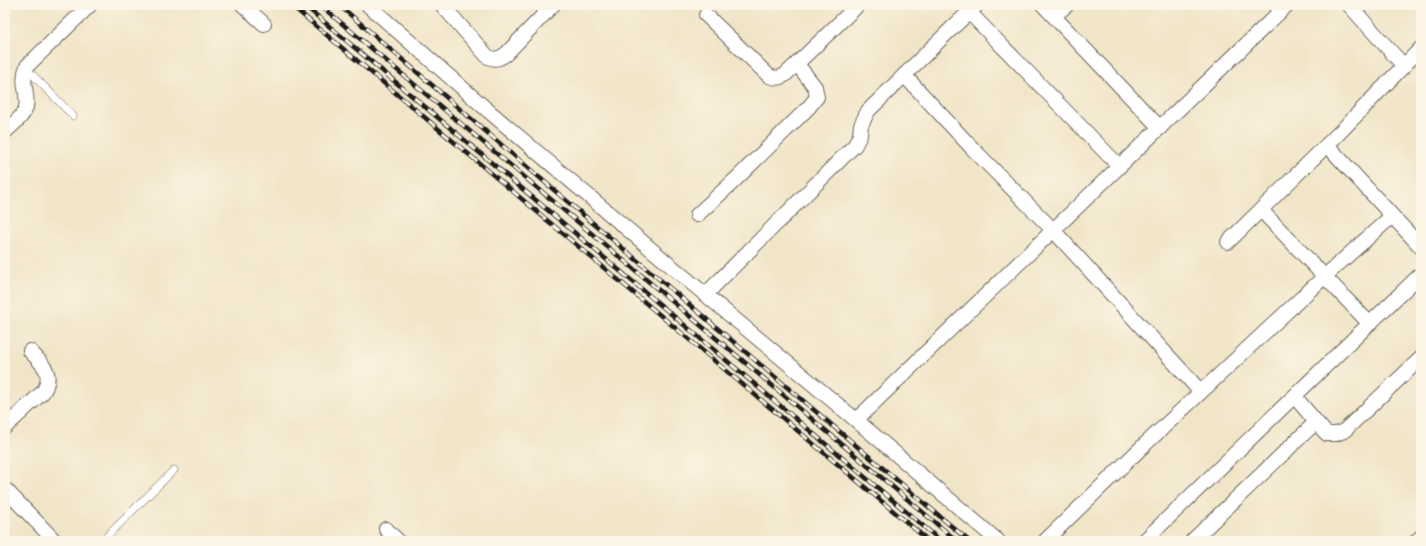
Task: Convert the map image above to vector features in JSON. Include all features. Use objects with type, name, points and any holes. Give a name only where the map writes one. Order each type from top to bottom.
[{"type":"street","points":[[5,132],[24,112],[26,107],[24,84],[26,68],[90,5]]},
{"type":"street","points":[[243,5],[264,24]]},
{"type":"street","points":[[368,5],[490,113],[998,541]]},
{"type":"street","points":[[442,5],[488,57],[493,59],[506,54],[553,5]]},
{"type":"street","points":[[706,15],[770,76],[780,78],[797,64],[858,5]]},
{"type":"street","points":[[1043,5],[1160,128]]},
{"type":"street","points":[[1054,16],[1067,5]]},
{"type":"street","points":[[856,420],[1287,5]]},
{"type":"street","points":[[1349,5],[1404,66]]},
{"type":"street","points":[[705,295],[855,144],[858,140],[863,118],[868,111],[973,8],[1119,166]]},
{"type":"street","points":[[1228,242],[1327,145],[1421,48]]},
{"type":"street","points":[[697,214],[735,180],[814,102],[817,97],[815,87],[797,64]]},
{"type":"street","points":[[904,75],[972,148],[1053,230],[1201,392]]},
{"type":"street","points":[[1327,145],[1421,247]]},
{"type":"street","points":[[1261,210],[1369,323]]},
{"type":"street","points":[[1045,541],[1140,449],[1325,276],[1392,216]]},
{"type":"street","points":[[1144,541],[1421,274]]},
{"type":"street","points":[[5,427],[43,392],[46,386],[48,377],[47,370],[30,351]]},
{"type":"street","points":[[1294,397],[1328,434],[1336,434],[1344,431],[1421,358]]},
{"type":"street","points":[[1192,541],[1316,422]]},
{"type":"street","points":[[5,488],[55,541]]},
{"type":"street","points":[[386,529],[398,541]]},
{"type":"street","points":[[1417,541],[1421,537]]},
{"type":"lane","points":[[26,68],[73,116]]},
{"type":"lane","points":[[102,541],[174,470]]},
{"type":"railway","points":[[291,5],[929,541]]},
{"type":"railway","points":[[304,5],[941,541]]},
{"type":"railway","points":[[320,5],[957,541]]},
{"type":"railway","points":[[339,5],[561,196],[969,541]]}]
